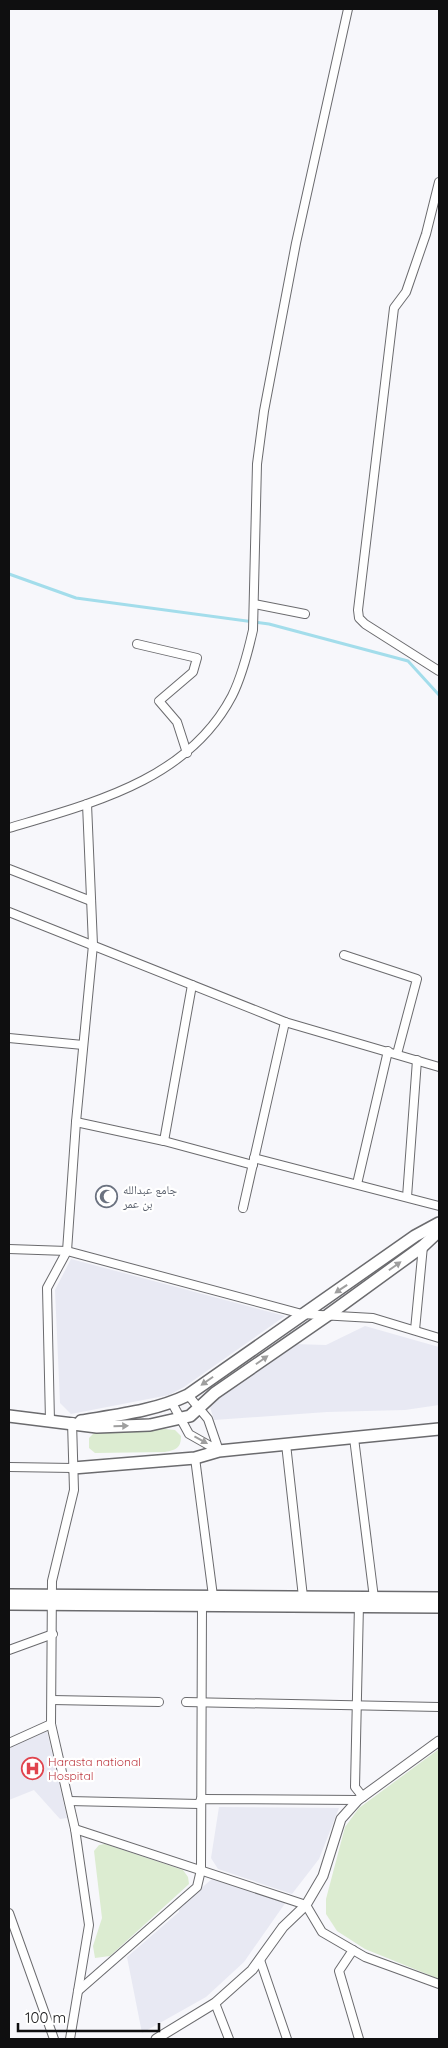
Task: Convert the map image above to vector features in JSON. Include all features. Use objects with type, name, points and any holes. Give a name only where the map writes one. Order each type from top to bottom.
[{"type":"main road","points":[[72,1422],[172,1403],[188,1395],[415,1236],[439,1223]]},
{"type":"main road","points":[[9,1416],[72,1422],[96,1427],[150,1425],[190,1416],[200,1409],[215,1393],[328,1315],[423,1246],[439,1232]]},
{"type":"main road","points":[[73,1468],[194,1458],[219,1451],[439,1429]]},
{"type":"main road","points":[[9,1595],[52,1600],[202,1606],[359,1602],[374,1598],[439,1598]]},
{"type":"main road","points":[[9,1604],[52,1600],[213,1596],[303,1597],[439,1608]]},
{"type":"street","points":[[9,828],[119,792],[166,768],[187,753],[215,724],[232,695],[247,657],[253,630],[257,464],[264,411],[296,243],[348,9]]},
{"type":"street","points":[[439,182],[436,207],[406,292],[394,308],[358,610],[359,618],[439,671]]},
{"type":"street","points":[[254,604],[305,614]]},
{"type":"street","points":[[350,621],[359,618]]},
{"type":"street","points":[[137,644],[197,658],[193,672],[159,701],[177,722],[187,753]]},
{"type":"street","points":[[50,1421],[48,1288],[67,1251],[76,1122],[93,945],[87,804]]},
{"type":"street","points":[[9,869],[91,900]]},
{"type":"street","points":[[9,912],[285,1022],[439,1067]]},
{"type":"street","points":[[344,955],[417,979],[397,1054]]},
{"type":"street","points":[[164,1141],[192,985]]},
{"type":"street","points":[[243,1208],[285,1022]]},
{"type":"street","points":[[9,1038],[83,1045]]},
{"type":"street","points":[[357,1184],[388,1051]]},
{"type":"street","points":[[407,1198],[417,1060]]},
{"type":"street","points":[[76,1122],[357,1184],[439,1206]]},
{"type":"street","points":[[415,1330],[423,1246]]},
{"type":"street","points":[[9,1249],[67,1251],[302,1314],[373,1318],[439,1338]]},
{"type":"street","points":[[188,1395],[208,1419],[219,1451]]},
{"type":"street","points":[[172,1403],[189,1434],[219,1451]]},
{"type":"street","points":[[70,2039],[90,1925],[75,1829],[51,1724],[52,1581],[74,1490],[72,1422]]},
{"type":"street","points":[[354,1438],[374,1598]]},
{"type":"street","points":[[286,1444],[303,1597]]},
{"type":"street","points":[[194,1458],[213,1596]]},
{"type":"street","points":[[9,1467],[73,1468]]},
{"type":"street","points":[[359,1602],[356,1787],[360,1798]]},
{"type":"street","points":[[78,1991],[197,1887],[201,1870],[202,1606]]},
{"type":"street","points":[[9,1650],[53,1634]]},
{"type":"street","points":[[52,1700],[159,1702]]},
{"type":"street","points":[[186,1702],[439,1707]]},
{"type":"street","points":[[9,1743],[51,1724]]},
{"type":"street","points":[[156,2039],[171,2035],[215,2003],[252,1970],[283,1927],[306,1905],[323,1876],[341,1820],[360,1798],[439,1741]]},
{"type":"street","points":[[201,1799],[360,1798]]},
{"type":"street","points":[[69,1801],[199,1804],[201,1799]]},
{"type":"street","points":[[75,1829],[306,1905],[322,1932],[365,1957],[439,1984]]},
{"type":"street","points":[[9,1913],[54,2039]]},
{"type":"street","points":[[353,1950],[339,1971],[359,2039]]},
{"type":"street","points":[[260,1960],[287,2039]]},
{"type":"street","points":[[215,2003],[229,2039]]},
{"type":"shaded area","points":[[71,1259],[285,1316],[184,1387],[169,1395],[71,1414],[60,1403],[55,1290]]},
{"type":"shaded area","points":[[365,1326],[439,1347],[439,1405],[405,1410],[327,1412],[214,1420],[209,1404],[216,1397],[293,1344],[326,1345]]},
{"type":"shaded area","name":"Harasta national Hospital","points":[[47,1731],[67,1818],[60,1819],[34,1790],[9,1800],[9,1749],[15,1744]]},
{"type":"shaded area","points":[[219,1807],[339,1808],[319,1859],[292,1894],[218,1869],[211,1858]]},
{"type":"shaded area","points":[[212,1879],[286,1902],[244,1962],[206,1997],[142,2033],[127,1957],[179,1912],[179,1907]]},
{"type":"green space","points":[[175,1430],[181,1436],[179,1446],[175,1449],[165,1452],[95,1453],[89,1448],[89,1438],[94,1433]]},
{"type":"green space","points":[[439,1749],[439,1979],[365,1949],[337,1931],[326,1914],[326,1899],[345,1827],[359,1808]]},
{"type":"green space","points":[[105,1844],[183,1870],[188,1877],[189,1884],[110,1956],[95,1958],[93,1946],[102,1918],[94,1851],[99,1845]]},
{"type":"waterway","points":[[9,574],[76,598],[269,624],[408,661],[439,695]]},
{"type":"place","name":"جامع عبدالله بن عمر","points":[[107,1197]]},
{"type":"place","name":"Harasta national Hospital","points":[[32,1769]]}]
